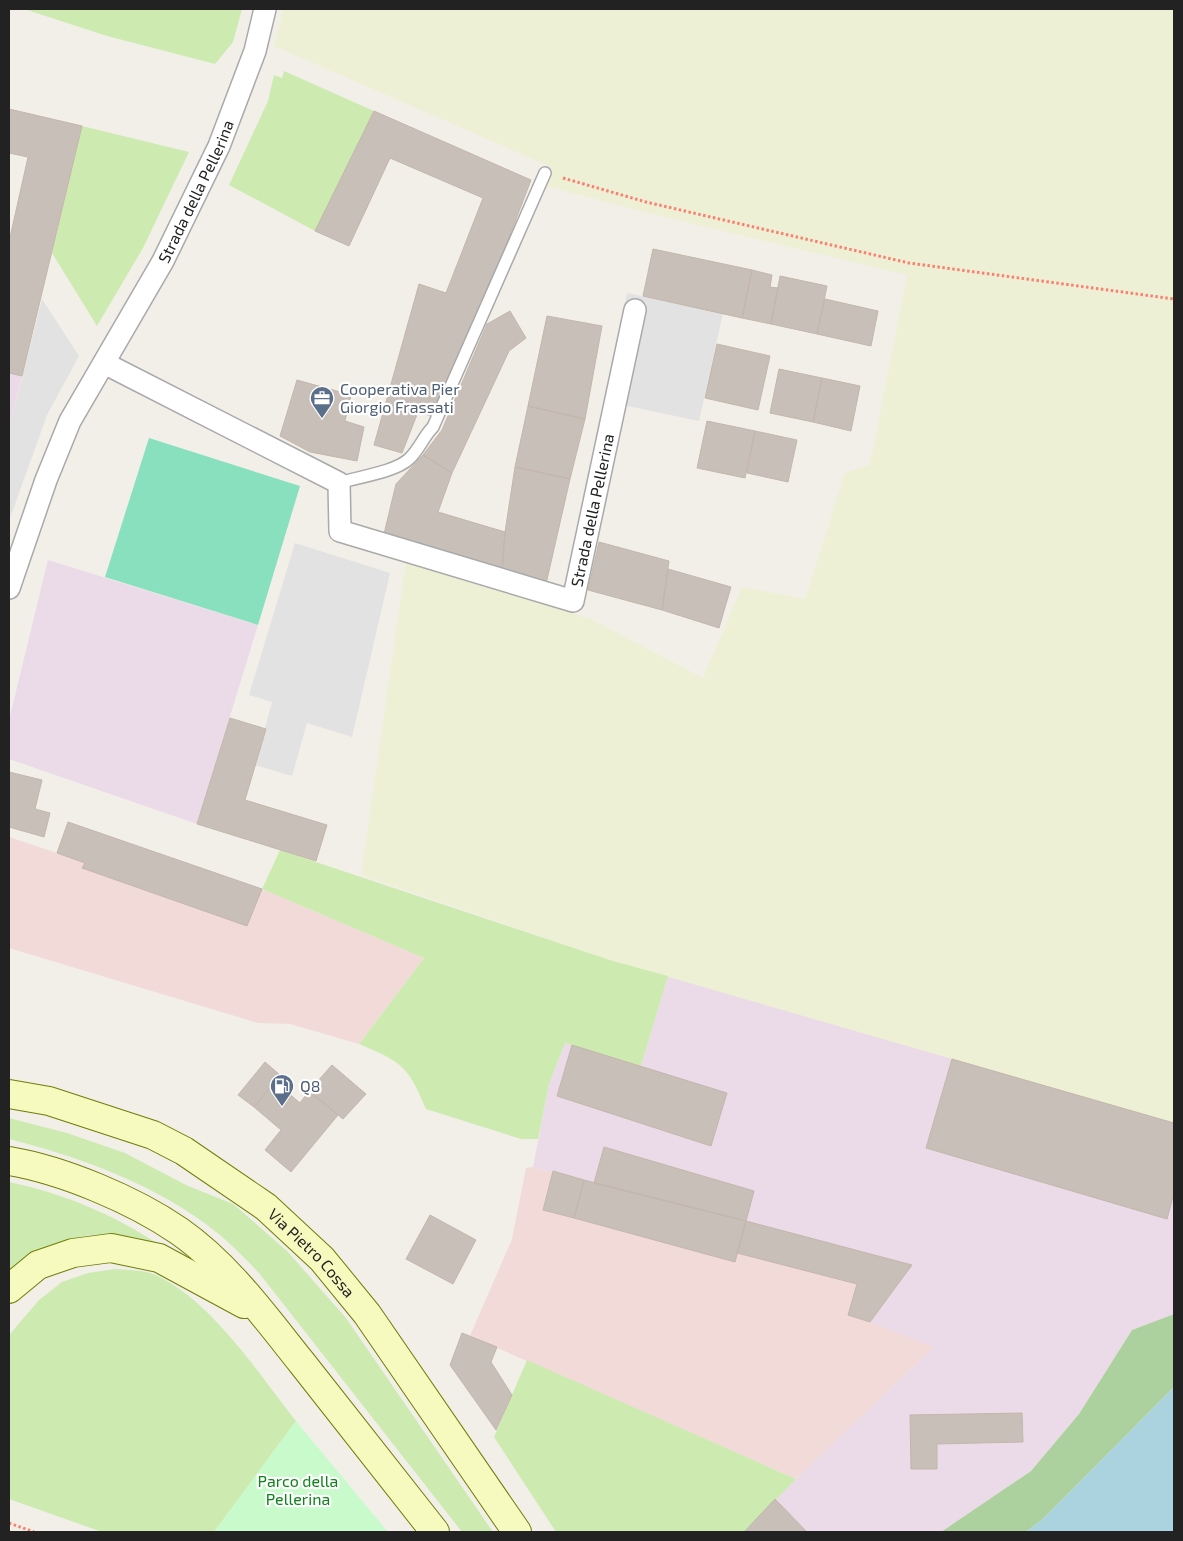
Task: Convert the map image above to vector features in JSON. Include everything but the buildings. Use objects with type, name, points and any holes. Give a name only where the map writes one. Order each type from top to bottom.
[{"type":"main road","name":"Via Pietro Cossa","points":[[9,1094],[48,1101],[153,1135],[184,1151],[266,1207],[322,1259],[368,1314],[517,1532]]},
{"type":"main road","points":[[9,1161],[87,1183],[135,1206],[179,1231],[218,1265],[263,1314],[435,1532]]},
{"type":"main road","points":[[9,1289],[38,1265],[73,1253],[111,1248],[159,1258],[263,1314]]},
{"type":"street","name":"Strada della Pellerina","points":[[9,588],[46,480],[70,421],[163,260],[219,146],[255,50],[265,9]]},
{"type":"street","name":"Strada della Pellerina","points":[[339,482],[340,531],[573,601],[635,310]]},
{"type":"street","points":[[104,363],[339,482]]},
{"type":"lane","points":[[339,482],[403,465],[412,456],[423,436],[433,427],[545,173]]},
{"type":"path","points":[[545,173],[646,202],[909,263],[1174,299]]},
{"type":"path","points":[[9,1523],[34,1532]]},
{"type":"shaded area","points":[[627,293],[723,313],[699,421],[604,401]]},
{"type":"shaded area","points":[[42,299],[79,356],[47,415],[9,521],[9,429]]},
{"type":"shaded area","points":[[9,373],[22,376],[9,429]]},
{"type":"shaded area","points":[[295,543],[390,573],[352,737],[307,723],[292,776],[255,765],[272,702],[249,695]]},
{"type":"shaded area","points":[[48,560],[258,625],[197,824],[9,759],[9,720]]},
{"type":"shaded area","points":[[68,822],[262,889],[424,958],[359,1044],[290,1024],[258,1023],[9,948],[9,837],[57,853]]},
{"type":"shaded area","points":[[668,976],[1174,1123],[1174,1314],[1132,1330],[1079,1414],[1031,1471],[941,1532],[744,1532],[775,1499],[934,1347],[870,1322],[912,1265],[533,1167],[549,1084],[565,1043],[641,1066]]},
{"type":"shaded area","points":[[533,1167],[912,1265],[934,1347],[796,1479],[470,1336],[512,1239],[526,1168]]},
{"type":"green space","points":[[24,9],[242,9],[233,42],[215,64],[107,36]]},
{"type":"green space","points":[[283,9],[1174,9],[1174,1123],[613,961],[361,875],[406,561],[591,619],[703,678],[742,587],[805,599],[845,473],[870,464],[907,275],[644,212],[546,186],[551,167],[274,46]]},
{"type":"green space","points":[[284,71],[374,111],[315,231],[229,185],[268,101],[274,75],[282,78]]},
{"type":"green space","points":[[82,126],[189,152],[143,248],[97,326],[52,253]]},
{"type":"green space","points":[[149,438],[300,486],[258,625],[105,577]]},
{"type":"green space","points":[[280,850],[613,961],[668,976],[641,1066],[565,1043],[549,1084],[538,1139],[521,1139],[426,1109],[414,1083],[402,1067],[385,1056],[359,1044],[424,958],[262,889]]},
{"type":"green space","points":[[9,1118],[67,1133],[125,1153],[186,1185],[233,1204],[246,1215],[288,1252],[346,1318],[493,1532],[462,1532],[259,1273],[218,1234],[181,1207],[134,1182],[60,1153],[9,1139]]},
{"type":"green space","points":[[9,1182],[48,1192],[86,1206],[123,1223],[158,1244],[117,1235],[80,1237],[62,1241],[45,1248],[9,1270]]},
{"type":"green space","points":[[115,1269],[153,1274],[174,1285],[194,1300],[232,1338],[296,1421],[214,1532],[102,1532],[9,1499],[10,1334],[39,1300],[62,1282],[88,1273]]},
{"type":"green space","points":[[1174,1314],[1174,1387],[1043,1519],[1026,1532],[941,1532],[1031,1471],[1079,1414],[1132,1330]]},
{"type":"green space","points":[[527,1360],[796,1479],[744,1532],[556,1532],[494,1437]]},
{"type":"green space","name":"Parco della Pellerina","points":[[296,1421],[388,1532],[214,1532]]},
{"type":"water","points":[[1174,1387],[1174,1532],[1026,1532],[1043,1519]]},
{"type":"place","name":"Cooperativa Pier Giorgio Frassati","points":[[322,419]]},
{"type":"place","name":"Q8","points":[[282,1107]]}]
